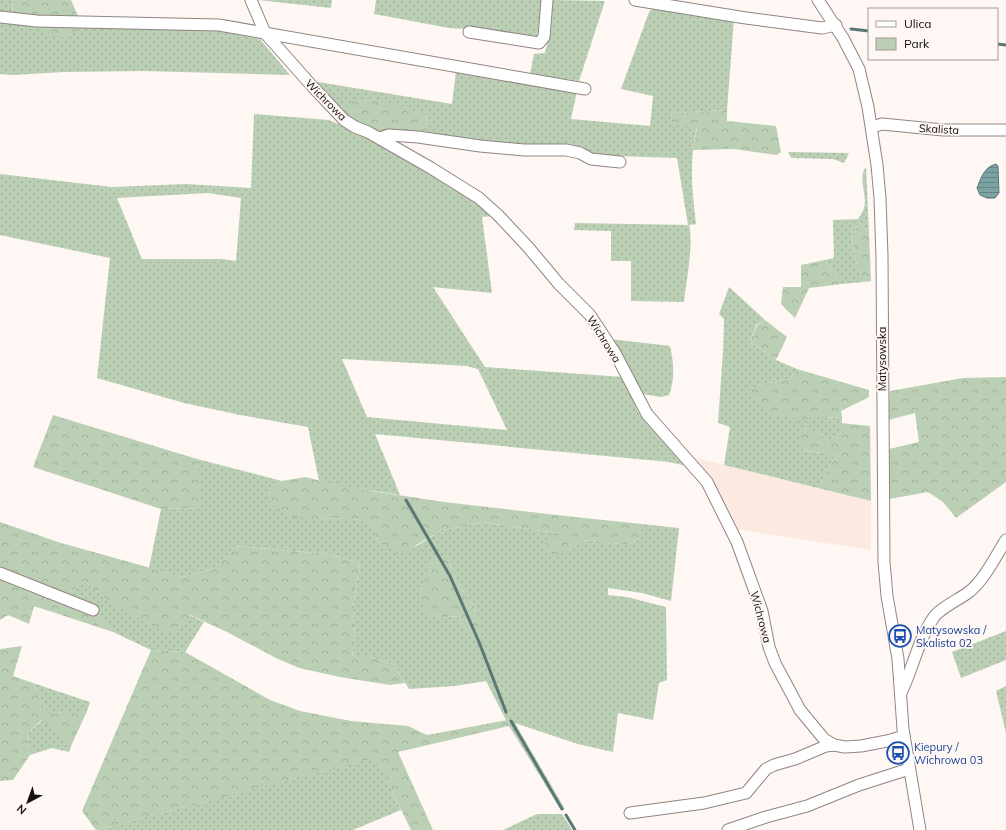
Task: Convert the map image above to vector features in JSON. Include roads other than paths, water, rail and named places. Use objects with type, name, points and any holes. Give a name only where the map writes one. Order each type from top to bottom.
[{"type":"street","name":"Wichrowa","points":[[251,0],[264,33],[344,120],[355,127],[380,138],[479,198],[498,215],[528,247],[559,284],[590,315],[615,354],[647,414],[707,482],[739,549],[762,611],[774,663],[800,710],[824,739],[834,745]]},
{"type":"street","points":[[469,32],[539,43],[544,37],[547,0]]},
{"type":"street","points":[[635,0],[746,18],[822,28],[836,26]]},
{"type":"street","name":"Matysowska","points":[[818,0],[836,26],[859,69],[872,126],[881,227],[884,562],[887,596],[898,659],[904,733],[919,829]]},
{"type":"street","points":[[0,17],[37,21],[219,25],[585,89]]},
{"type":"street","name":"Skalista","points":[[872,126],[882,124],[943,130],[1006,130]]},
{"type":"street","points":[[380,138],[389,135],[418,137],[480,146],[524,150],[566,150],[580,153],[591,159],[620,162]]},
{"type":"street","points":[[901,693],[909,677],[921,639],[935,615],[969,591],[980,579],[1006,540]]},
{"type":"street","points":[[0,573],[93,610]]},
{"type":"street","points":[[630,813],[704,803],[746,793],[766,769],[826,746],[860,746],[887,741],[904,733]]},
{"type":"street","points":[[728,830],[766,817],[807,806],[859,785],[909,769]]},
{"type":"water","points":[[996,164],[998,166],[999,193],[995,198],[987,198],[980,195],[977,188],[986,170],[992,165]]},
{"type":"waterway","points":[[851,29],[868,31]]},
{"type":"waterway","points":[[998,44],[1006,45]]},
{"type":"waterway","points":[[406,500],[450,576],[479,642],[506,712]]},
{"type":"waterway","points":[[511,721],[562,809]]},
{"type":"waterway","points":[[566,815],[575,830]]},
{"type":"place","name":"Matysowska / Skalista 02","points":[[900,636]]},
{"type":"place","name":"Kiepury / Wichrowa 03","points":[[898,753]]}]
